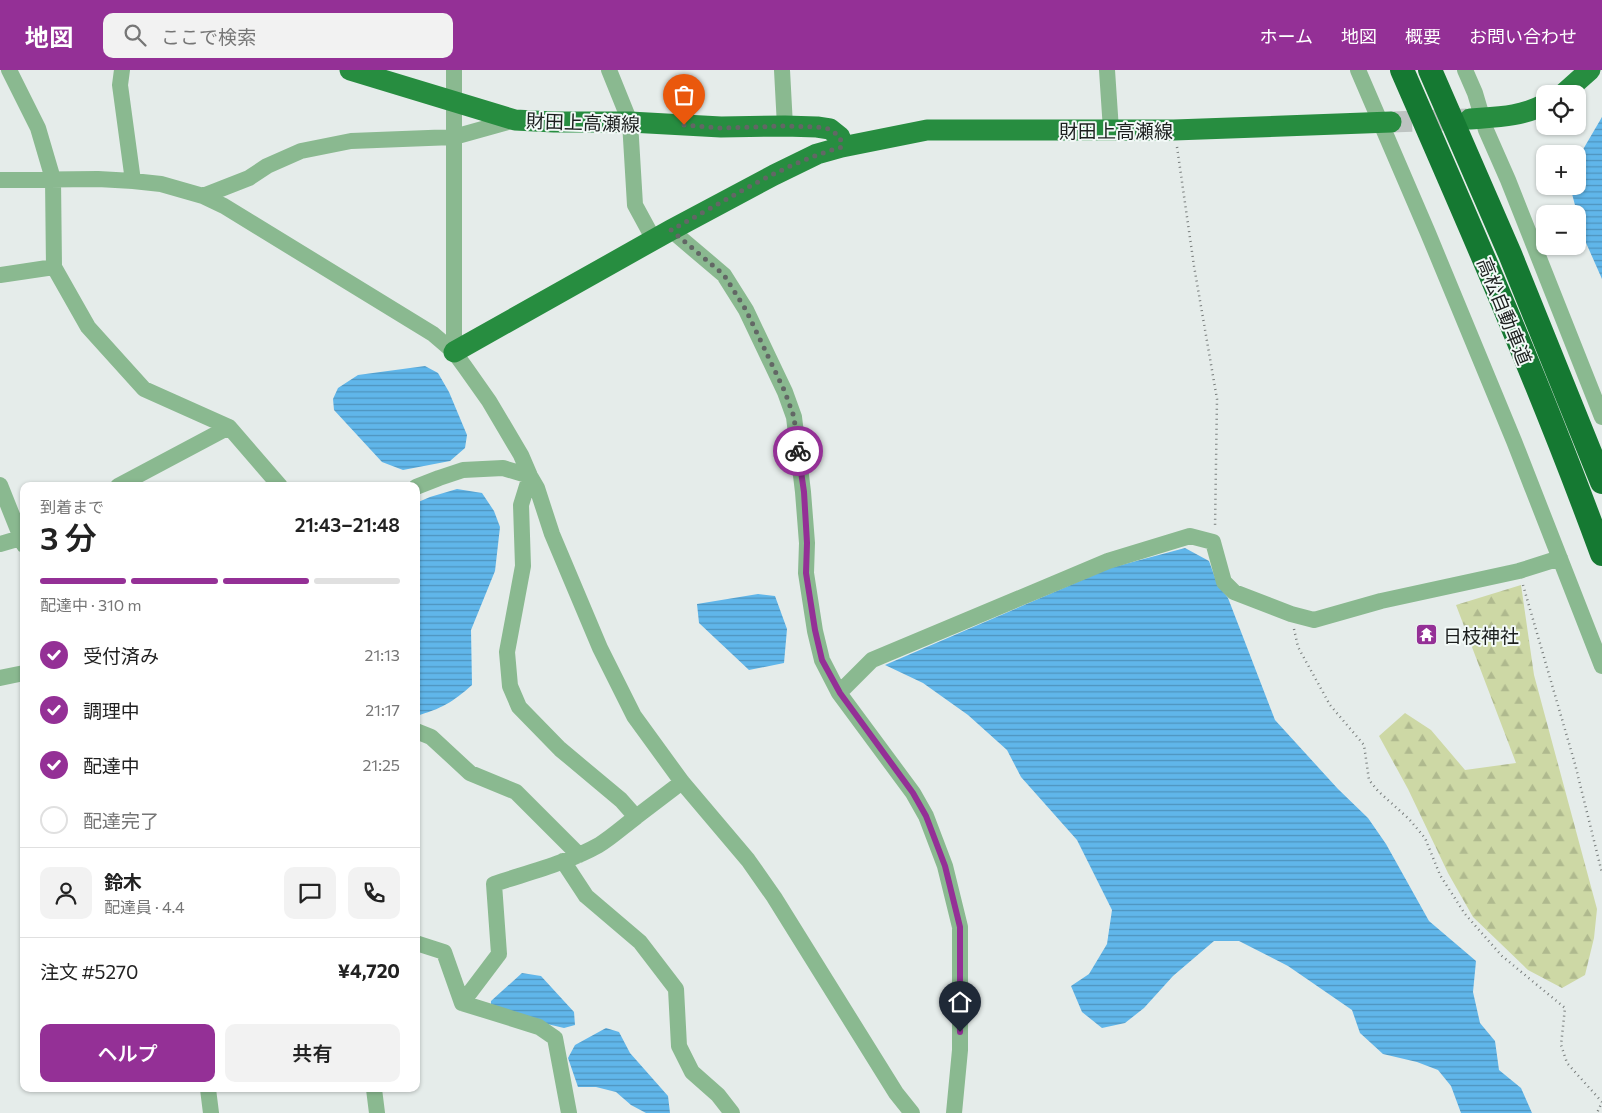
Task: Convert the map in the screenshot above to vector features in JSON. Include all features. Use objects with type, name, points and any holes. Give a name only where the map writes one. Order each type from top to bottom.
[{"type":"highway","name":"高松自動車道","points":[[1402,70],[1490,271],[1602,554]]},
{"type":"highway","name":"高松自動車道","points":[[1430,70],[1510,254],[1602,482]]},
{"type":"main road","name":"財田上高瀬線","points":[[350,70],[515,120],[630,122],[721,128],[817,127],[830,129],[840,137],[842,147]]},
{"type":"main road","points":[[1573,85],[1590,70]]},
{"type":"main road","points":[[1476,118],[1512,115],[1536,108]]},
{"type":"main road","name":"財田上高瀬線","points":[[454,352],[774,174],[817,154],[842,147],[927,130],[1174,130],[1385,122]]},
{"type":"street","points":[[9,70],[38,128],[53,179],[54,268],[88,327],[144,389],[229,427],[277,482]]},
{"type":"street","points":[[122,70],[120,85],[133,181]]},
{"type":"street","points":[[454,70],[454,352]]},
{"type":"street","points":[[610,70],[630,122],[635,205],[662,235],[724,275],[746,310],[785,392],[794,417],[804,492],[807,543],[806,573],[822,660],[840,693],[913,793],[926,816],[945,866],[960,927],[960,1050],[954,1113]]},
{"type":"street","points":[[782,70],[785,126]]},
{"type":"street","points":[[1107,70],[1111,130]]},
{"type":"street","points":[[1358,70],[1385,122],[1428,233],[1514,441],[1602,666]]},
{"type":"street","points":[[1465,70],[1475,93],[1476,118],[1486,130],[1508,180],[1602,418]]},
{"type":"street","points":[[203,196],[249,178],[267,166],[301,150],[351,141],[454,137],[515,120]]},
{"type":"street","points":[[0,180],[133,181],[161,184],[203,196],[224,206],[433,334],[454,352],[489,401],[521,455],[537,488],[555,543],[600,648],[634,716],[682,782],[748,860],[774,897],[896,1093],[912,1113]]},
{"type":"street","points":[[0,275],[54,268]]},
{"type":"street","points":[[126,482],[229,427]]},
{"type":"street","points":[[420,486],[463,470],[503,468],[530,476]]},
{"type":"street","points":[[530,476],[521,505],[523,566],[507,652],[510,686],[519,707],[560,749],[621,800],[636,816]]},
{"type":"street","points":[[0,485],[20,533]]},
{"type":"street","points":[[840,693],[872,660],[1108,561],[1190,536],[1213,542],[1224,582],[1234,592],[1291,614],[1314,620],[1381,601],[1519,571],[1560,558]]},
{"type":"street","points":[[0,544],[20,541]]},
{"type":"street","points":[[0,678],[20,674]]},
{"type":"street","points":[[420,732],[431,736],[470,773],[516,792],[579,855]]},
{"type":"street","points":[[462,1003],[499,954],[494,884],[563,861],[601,844],[682,782]]},
{"type":"street","points":[[563,861],[586,896],[640,942],[676,988],[679,1046],[692,1072],[718,1096],[732,1113]]},
{"type":"street","points":[[420,944],[444,952],[462,1003]]},
{"type":"street","points":[[462,1003],[539,1027],[555,1038],[569,1113]]},
{"type":"street","points":[[208,1092],[212,1113]]},
{"type":"street","points":[[374,1092],[377,1113]]},
{"type":"path","points":[[1174,130],[1194,266],[1217,399],[1213,542]]},
{"type":"path","points":[[1519,571],[1575,764],[1602,873]]},
{"type":"path","points":[[1291,614],[1298,647],[1309,670],[1330,705],[1364,745],[1369,780],[1378,791],[1409,819],[1425,838],[1440,875],[1465,914],[1502,956],[1565,1008],[1561,1045],[1567,1063],[1602,1102],[1597,1113]]},
{"type":"green space","points":[[1521,585],[1534,675],[1597,909],[1594,938],[1585,975],[1562,988],[1528,970],[1473,917],[1448,873],[1408,789],[1379,736],[1405,713],[1431,730],[1465,770],[1516,763],[1456,605]]},
{"type":"water","points":[[1602,117],[1602,279],[1586,243],[1586,205],[1575,205],[1572,195],[1586,195],[1586,145]]},
{"type":"water","points":[[425,366],[438,373],[449,392],[467,435],[465,448],[450,461],[403,470],[382,462],[334,410],[333,399],[338,388],[358,375]]},
{"type":"water","points":[[457,489],[482,493],[494,511],[500,527],[495,571],[471,630],[472,685],[446,704],[420,715],[420,501]]},
{"type":"water","points":[[1185,548],[1209,561],[1217,583],[1228,598],[1275,720],[1338,789],[1368,818],[1386,844],[1429,921],[1476,961],[1473,992],[1480,1023],[1495,1041],[1499,1070],[1521,1088],[1532,1113],[1461,1113],[1451,1086],[1438,1070],[1417,1062],[1383,1054],[1360,1033],[1352,1010],[1288,966],[1239,941],[1214,941],[1173,976],[1144,1008],[1125,1023],[1102,1028],[1082,1012],[1071,986],[1089,974],[1107,944],[1112,910],[1077,840],[1021,777],[1007,750],[968,715],[923,683],[885,665],[1110,568]]},
{"type":"water","points":[[758,594],[775,596],[787,629],[784,663],[749,670],[699,623],[697,604]]},
{"type":"water","points":[[522,973],[541,976],[574,1012],[575,1025],[564,1028],[530,1020],[491,1007],[491,1001]]},
{"type":"water","points":[[606,1028],[619,1032],[630,1053],[668,1096],[670,1113],[646,1113],[631,1105],[616,1092],[596,1087],[578,1087],[568,1058],[575,1045]]},
{"type":"tunnel","points":[[1391,122],[1467,119]]},
{"type":"way so far","points":[[684,125],[721,128],[817,127],[830,129],[840,137],[842,147],[817,154],[774,174],[671,230],[724,275],[746,310],[785,392],[794,417],[798,451]]},
{"type":"place","name":"日枝神社","points":[[1427,635]]},
{"type":"route","points":[[798,451],[804,492],[807,543],[806,573],[822,660],[840,693],[913,793],[926,816],[945,866],[960,927],[960,1032]]}]
